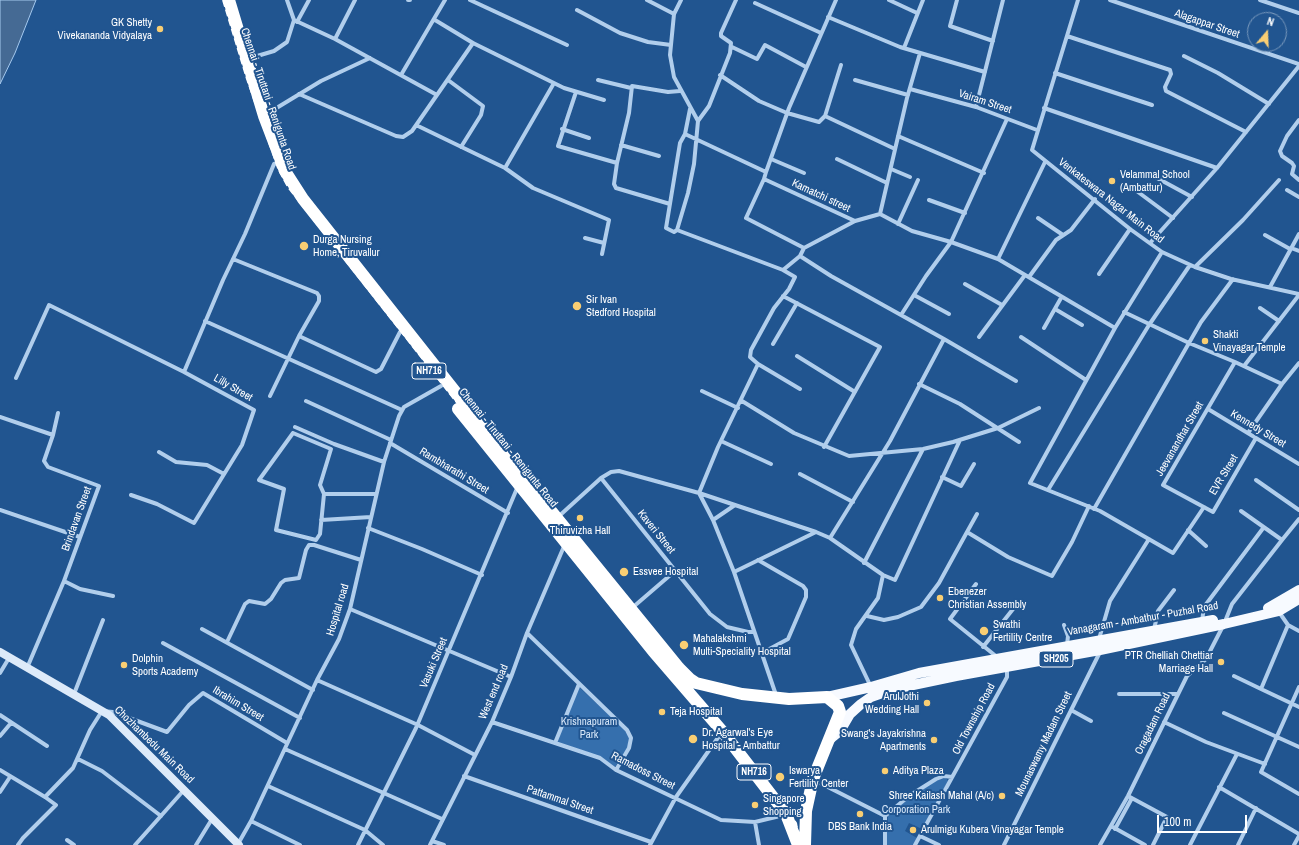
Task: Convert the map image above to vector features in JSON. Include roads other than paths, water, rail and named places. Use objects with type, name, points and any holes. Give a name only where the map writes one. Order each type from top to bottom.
[{"type":"highway","name":"Chennai - Tiruttani - Renigunta Road","points":[[221,0],[278,162],[286,171],[303,199],[522,481],[558,518],[570,539],[653,651],[701,705],[786,814],[798,845]]},
{"type":"highway","name":"Chennai - Tiruttani - Renigunta Road","points":[[229,0],[285,186],[308,218],[442,386],[570,539],[632,608],[679,668],[690,679],[704,684]]},
{"type":"highway","points":[[701,705],[698,690],[700,686],[704,684]]},
{"type":"highway","name":"Vanagaram - Ambathur - Puzhal Road","points":[[704,684],[742,694],[777,698],[827,697]]},
{"type":"highway","points":[[805,845],[806,807],[813,779],[840,712],[834,702],[827,697]]},
{"type":"highway","points":[[786,814],[806,807]]},
{"type":"main road","name":"Vanagaram - Ambathur - Puzhal Road","points":[[827,697],[872,687],[919,673],[1100,650],[1272,608],[1299,590]]},
{"type":"main road","name":"Vanagaram - Ambathur - Puzhal Road","points":[[828,741],[840,731],[850,714],[861,704],[871,698],[901,687],[1067,645],[1201,622],[1226,620],[1279,611],[1299,598]]},
{"type":"street","points":[[287,0],[296,21],[335,39],[438,95]]},
{"type":"street","points":[[246,59],[283,46],[289,38],[296,21],[308,0]]},
{"type":"street","points":[[335,39],[355,0]]},
{"type":"street","points":[[401,75],[446,0]]},
{"type":"street","points":[[470,0],[567,45]]},
{"type":"street","points":[[647,0],[674,14]]},
{"type":"street","points":[[681,0],[674,14],[670,55],[674,78],[698,122]]},
{"type":"street","points":[[736,0],[721,33],[722,36],[731,43],[732,47],[757,59],[765,46],[806,67]]},
{"type":"street","points":[[783,270],[800,256],[804,248],[746,218],[764,179],[787,114],[806,67],[836,0]]},
{"type":"street","points":[[889,0],[917,13]]},
{"type":"street","points":[[904,48],[923,0]]},
{"type":"street","points":[[957,0],[950,26],[993,41]]},
{"type":"street","points":[[976,107],[1003,0]]},
{"type":"street","points":[[1037,130],[1078,0]]},
{"type":"street","name":"Alagappar Street","points":[[1110,0],[1299,65]]},
{"type":"street","points":[[1260,0],[1299,13]]},
{"type":"street","points":[[755,3],[821,33]]},
{"type":"street","points":[[577,10],[608,28],[633,38],[671,45]]},
{"type":"street","points":[[828,17],[904,48],[985,72]]},
{"type":"street","points":[[435,20],[473,43],[554,83],[576,92],[604,100]]},
{"type":"street","points":[[1067,36],[1170,70],[1171,74],[1166,87],[1168,92],[1246,132]]},
{"type":"street","points":[[299,94],[396,136],[408,135],[438,95],[473,43]]},
{"type":"street","points":[[677,230],[690,186],[694,164],[698,122],[709,106],[732,47]]},
{"type":"street","points":[[880,214],[908,95],[920,53]]},
{"type":"street","points":[[1184,56],[1218,73],[1269,104]]},
{"type":"street","points":[[264,116],[321,81],[370,58]]},
{"type":"street","points":[[720,76],[759,101],[787,114],[819,122],[825,116],[841,65]]},
{"type":"street","points":[[1150,243],[1217,168],[1299,65]]},
{"type":"street","points":[[1055,74],[1152,105]]},
{"type":"street","points":[[448,80],[483,106],[481,115],[461,147]]},
{"type":"street","points":[[598,80],[631,88],[634,86],[668,92],[680,91]]},
{"type":"street","points":[[855,80],[908,95]]},
{"type":"street","points":[[505,168],[516,146],[554,83]]},
{"type":"street","points":[[631,88],[629,113],[617,163],[614,186],[670,204]]},
{"type":"street","name":"Vairam Street","points":[[910,89],[976,107],[1037,130]]},
{"type":"street","points":[[576,92],[562,129],[558,146],[617,163]]},
{"type":"street","points":[[1044,108],[1217,168]]},
{"type":"street","points":[[690,109],[685,134],[680,143],[666,228],[674,232],[677,230],[783,270],[795,277],[790,289],[774,308],[751,350],[750,357],[758,364],[800,389]]},
{"type":"street","points":[[825,116],[895,149]]},
{"type":"street","points":[[901,315],[951,242],[984,173],[1007,119]]},
{"type":"street","points":[[1299,120],[1287,136],[1280,151],[1282,156],[1294,166],[1292,174],[1299,180]]},
{"type":"street","points":[[416,125],[505,168],[533,188],[609,220],[602,254]]},
{"type":"street","points":[[562,129],[589,138]]},
{"type":"street","name":"Venkateswara Nagar Main Road","points":[[1037,130],[1032,148],[1045,162],[1095,199],[1130,229],[1162,252],[1195,267],[1233,279],[1299,295]]},
{"type":"street","points":[[685,134],[766,172]]},
{"type":"street","points":[[898,136],[984,173]]},
{"type":"street","points":[[621,145],[659,156]]},
{"type":"street","points":[[837,159],[887,183]]},
{"type":"street","points":[[771,160],[804,173]]},
{"type":"street","points":[[16,378],[49,305],[184,372],[205,321],[278,162]]},
{"type":"street","points":[[998,260],[1045,162]]},
{"type":"street","points":[[891,169],[910,177]]},
{"type":"street","points":[[1157,178],[1192,197]]},
{"type":"street","name":"Kamatchi street","points":[[764,179],[855,221]]},
{"type":"street","points":[[898,224],[918,180]]},
{"type":"street","points":[[1195,267],[1243,220],[1279,180]]},
{"type":"street","points":[[1134,189],[1173,218]]},
{"type":"street","points":[[1287,190],[1299,197]]},
{"type":"street","points":[[979,337],[1002,305],[1056,240],[1071,230],[1095,199]]},
{"type":"street","points":[[929,200],[965,213]]},
{"type":"street","points":[[855,221],[880,214],[912,231],[951,242],[998,260],[1115,328]]},
{"type":"street","points":[[1038,218],[1063,235]]},
{"type":"street","name":"Kamatchi street","points":[[804,248],[855,221]]},
{"type":"street","points":[[1099,274],[1130,229]]},
{"type":"street","points":[[1270,287],[1299,234]]},
{"type":"street","points":[[1266,235],[1299,251]]},
{"type":"street","points":[[585,238],[604,243]]},
{"type":"street","points":[[1162,252],[1124,312],[1030,483],[1094,508],[1173,554],[1204,507]]},
{"type":"street","points":[[800,256],[831,276],[1016,381]]},
{"type":"street","points":[[233,259],[317,293],[320,296],[319,301],[299,336],[270,396]]},
{"type":"street","points":[[1048,490],[1149,325],[1190,265]]},
{"type":"street","points":[[1094,508],[1201,322],[1233,279]]},
{"type":"street","points":[[965,284],[1002,305]]},
{"type":"street","points":[[914,295],[949,314]]},
{"type":"street","points":[[1244,366],[1299,295]]},
{"type":"street","points":[[783,296],[880,347],[824,447]]},
{"type":"street","points":[[1044,328],[1061,298]]},
{"type":"street","points":[[773,344],[797,303]]},
{"type":"street","points":[[1260,308],[1279,321]]},
{"type":"street","points":[[1055,309],[1082,325]]},
{"type":"street","points":[[1124,312],[1149,325],[1282,384]]},
{"type":"street","points":[[205,321],[402,410],[410,402],[442,386]]},
{"type":"street","points":[[299,336],[376,372],[381,369],[400,332]]},
{"type":"street","points":[[1021,337],[1086,380]]},
{"type":"street","points":[[830,538],[890,441],[944,339]]},
{"type":"street","points":[[797,356],[855,392]]},
{"type":"street","name":"Jeevanandhar Street","points":[[1204,507],[1163,485],[1235,362]]},
{"type":"street","points":[[1248,433],[1282,384],[1297,369],[1299,363]]},
{"type":"street","points":[[699,493],[721,441],[742,401],[758,364]]},
{"type":"street","name":"Lilly Street","points":[[131,495],[157,504],[194,523],[242,445],[254,410],[184,372]]},
{"type":"street","points":[[919,384],[960,404],[1019,442]]},
{"type":"street","points":[[702,391],[738,408]]},
{"type":"street","name":"Rambharathi Street","points":[[306,401],[391,442],[508,513]]},
{"type":"street","points":[[742,401],[794,433],[824,447],[850,456],[923,449],[960,440],[998,428],[1039,408]]},
{"type":"street","name":"Kennedy Street","points":[[1208,409],[1299,464]]},
{"type":"street","name":"Hospital road","points":[[238,844],[252,821],[317,680],[340,639],[350,609],[370,517],[384,462],[402,410]]},
{"type":"street","points":[[0,416],[52,435],[58,413]]},
{"type":"street","points":[[295,427],[334,444],[384,462]]},
{"type":"street","points":[[293,433],[331,449],[320,485],[324,494],[320,534],[316,540],[276,530],[284,489],[259,480],[293,433]]},
{"type":"street","name":"Brindavan Street","points":[[27,668],[64,581],[99,486],[48,467],[44,461],[52,435]]},
{"type":"street","name":"EVR Street","points":[[1204,507],[1213,512],[1256,438]]},
{"type":"street","points":[[558,518],[601,478],[611,472],[620,471],[699,493],[816,532],[830,538],[864,563],[883,575],[895,580],[960,440]]},
{"type":"street","points":[[721,441],[771,464]]},
{"type":"street","points":[[864,563],[923,449]]},
{"type":"street","points":[[159,452],[176,462],[207,465],[224,474]]},
{"type":"street","points":[[942,477],[962,486],[974,464]]},
{"type":"street","points":[[800,474],[852,502]]},
{"type":"street","name":"Kaveri Street","points":[[601,478],[710,614],[717,621],[736,630],[754,632]]},
{"type":"street","points":[[1256,480],[1299,510]]},
{"type":"street","name":"Vasuki Street","points":[[358,845],[418,725],[522,481]]},
{"type":"street","points":[[699,493],[713,520],[734,572],[777,698]]},
{"type":"street","points":[[324,494],[376,494]]},
{"type":"street","points":[[713,520],[735,505]]},
{"type":"street","points":[[967,532],[1008,557],[1052,576],[1072,542],[1089,506]]},
{"type":"street","points":[[0,510],[80,538]]},
{"type":"street","points":[[1241,511],[1282,540]]},
{"type":"street","points":[[867,616],[884,620],[898,617],[921,607],[939,583],[977,514]]},
{"type":"street","points":[[321,520],[370,517]]},
{"type":"street","name":"Oragadam Road","points":[[1100,845],[1113,828],[1130,797],[1164,722],[1187,676],[1201,665],[1206,658],[1226,620],[1232,604],[1299,519]]},
{"type":"street","points":[[1201,622],[1204,608],[1264,527]]},
{"type":"street","points":[[368,528],[422,549],[482,576]]},
{"type":"street","points":[[1188,530],[1206,546]]},
{"type":"street","points":[[734,572],[816,532]]},
{"type":"street","name":"West end road","points":[[431,843],[492,722],[511,677],[527,633],[570,539]]},
{"type":"street","points":[[1100,650],[1099,640],[1110,601],[1149,540]]},
{"type":"street","points":[[226,642],[245,604],[252,600],[264,604],[271,599],[281,583],[285,580],[297,579],[300,576],[306,550],[309,545],[314,545],[361,560]]},
{"type":"street","points":[[758,560],[788,576],[806,590],[805,602],[788,639],[762,653]]},
{"type":"street","points":[[632,608],[676,571]]},
{"type":"street","points":[[872,687],[851,645],[856,629],[867,616],[878,598],[883,575]]},
{"type":"street","points":[[64,581],[80,589],[113,596]]},
{"type":"street","points":[[976,584],[950,619],[1003,662]]},
{"type":"street","points":[[1154,630],[1158,611],[1174,590]]},
{"type":"street","points":[[983,647],[1017,604]]},
{"type":"street","points":[[350,609],[511,677]]},
{"type":"street","points":[[1279,611],[1288,625],[1299,630]]},
{"type":"street","points":[[74,695],[103,620]]},
{"type":"street","points":[[1064,625],[1068,636],[1067,645]]},
{"type":"street","points":[[1261,689],[1288,625]]},
{"type":"street","points":[[202,629],[313,690]]},
{"type":"street","points":[[527,633],[627,730],[631,738],[629,748],[616,770]]},
{"type":"street","points":[[163,642],[300,718]]},
{"type":"street","name":"Mounaswamy Madam Street","points":[[1004,845],[1100,650]]},
{"type":"street","name":"Chozhambedu Main Road","points":[[0,652],[109,715],[238,844]]},
{"type":"street","points":[[0,672],[9,657]]},
{"type":"street","name":"Old Township Road","points":[[915,845],[1007,677],[1003,662]]},
{"type":"street","points":[[1234,676],[1299,707]]},
{"type":"street","points":[[317,680],[418,725],[476,755]]},
{"type":"street","points":[[555,743],[579,684]]},
{"type":"street","points":[[1299,687],[1261,772],[1299,794]]},
{"type":"street","name":"Ibrahim Street","points":[[102,711],[113,712],[167,732],[189,705],[203,693],[287,743]]},
{"type":"street","points":[[1119,694],[1178,694]]},
{"type":"street","points":[[1071,710],[1091,721]]},
{"type":"street","points":[[45,797],[73,768],[90,730],[102,711]]},
{"type":"street","points":[[1224,713],[1299,747]]},
{"type":"street","points":[[0,714],[11,723],[47,746]]},
{"type":"street","name":"Ramadoss Street","points":[[492,722],[600,758],[616,770],[676,797],[721,820],[755,822],[786,814]]},
{"type":"street","points":[[1164,722],[1206,742],[1264,764]]},
{"type":"street","points":[[0,736],[11,723]]},
{"type":"street","points":[[651,843],[676,797],[722,731]]},
{"type":"street","points":[[284,749],[442,819]]},
{"type":"street","points":[[1190,845],[1237,754]]},
{"type":"street","points":[[78,759],[102,771],[161,816]]},
{"type":"street","points":[[0,770],[45,797],[56,806],[23,838],[18,845]]},
{"type":"street","name":"Pattammal Street","points":[[464,776],[651,843]]},
{"type":"street","points":[[885,816],[909,796],[936,779],[944,776],[952,777]]},
{"type":"street","points":[[0,792],[10,777]]},
{"type":"street","points":[[813,779],[885,816]]},
{"type":"street","points":[[268,786],[365,830],[383,845]]},
{"type":"street","points":[[1219,787],[1299,835],[1294,845]]},
{"type":"street","points":[[135,845],[184,790]]},
{"type":"street","points":[[1130,797],[1167,817],[1153,845]]},
{"type":"street","points":[[1238,845],[1256,808]]},
{"type":"street","points":[[885,816],[885,845]]},
{"type":"street","points":[[196,845],[212,819]]},
{"type":"street","points":[[252,821],[300,845]]},
{"type":"street","points":[[755,822],[759,845]]},
{"type":"street","points":[[1113,828],[1145,845]]},
{"type":"street","points":[[920,836],[938,845]]},
{"type":"street","points":[[67,840],[74,845]]},
{"type":"street","points":[[431,843],[444,845]]},
{"type":"railway","points":[[223,0],[247,79],[278,168],[288,187],[450,394],[776,794],[796,823],[800,845]]},
{"type":"place","name":"GK Shetty Vivekananda Vidyalaya","points":[[160,29]]},
{"type":"place","name":"Velammal School (Ambattur)","points":[[1112,181]]},
{"type":"place","name":"Durga Nursing Home, Tiruvallur","points":[[304,246]]},
{"type":"place","name":"Sir Ivan Stedford Hospital","points":[[577,306]]},
{"type":"place","name":"Shakti Vinayagar Temple","points":[[1205,341]]},
{"type":"place","name":"Thiruvizha Hall","points":[[580,518]]},
{"type":"place","name":"Essvee Hospital","points":[[624,572]]},
{"type":"place","name":"Ebenezer Christian Assembly","points":[[940,598]]},
{"type":"place","name":"Swathi Fertility Centre","points":[[984,631]]},
{"type":"place","name":"Mahalakshmi Multi-Speciality Hospital","points":[[684,645]]},
{"type":"place","name":"PTR Chelliah Chettiar Marriage Hall","points":[[1221,662]]},
{"type":"place","name":"Dolphin Sports Academy","points":[[124,665]]},
{"type":"place","name":"ArulJothi Wedding Hall","points":[[927,703]]},
{"type":"place","name":"Teja Hospital","points":[[662,712]]},
{"type":"place","name":"Dr. Agarwal's Eye Hospital - Ambattur","points":[[693,739]]},
{"type":"place","name":"Swang's Jayakrishna Apartments","points":[[934,740]]},
{"type":"place","name":"Aditya Plaza","points":[[885,771]]},
{"type":"place","name":"Iswarya Fertility Center","points":[[780,777]]},
{"type":"place","name":"Shree Kailash Mahal (A/c)","points":[[1002,796]]},
{"type":"place","name":"Singapore Shopping","points":[[755,805]]},
{"type":"place","name":"DBS Bank India","points":[[860,814]]},
{"type":"place","name":"Arulmigu Kubera Vinayagar Temple","points":[[913,830]]},
{"type":"park label","name":"Krishnapuram Park","points":[[589,728]]},
{"type":"park label","name":"Corporation Park","points":[[916,810]]}]
